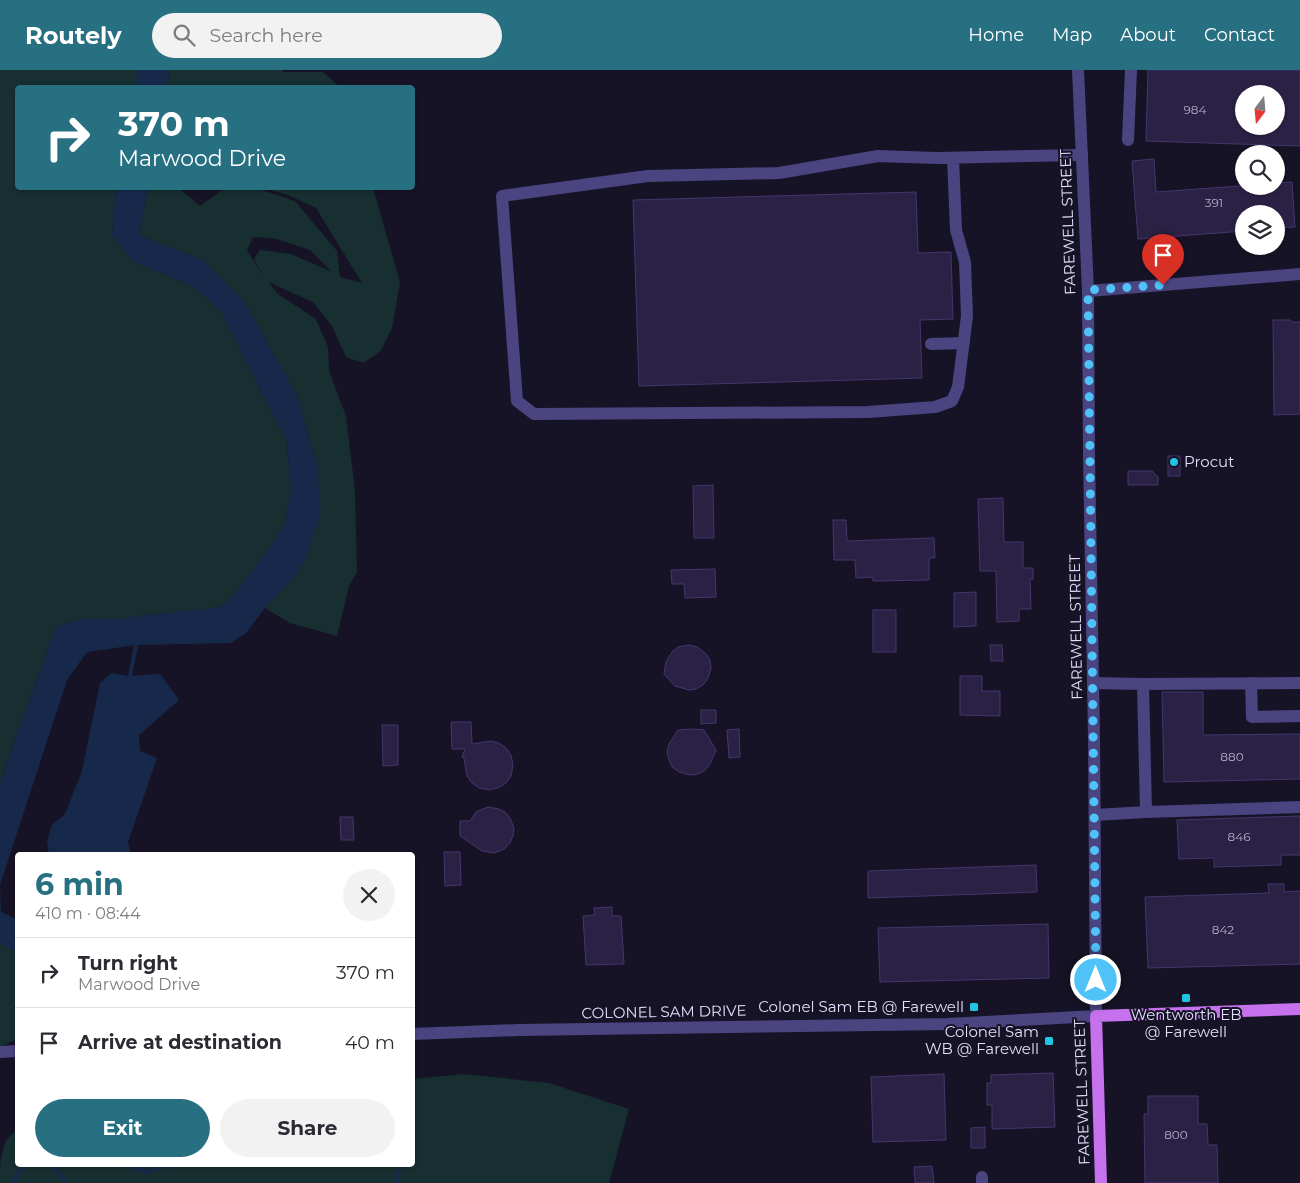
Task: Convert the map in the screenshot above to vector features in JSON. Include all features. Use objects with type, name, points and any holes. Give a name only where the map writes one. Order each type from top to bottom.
[{"type":"main road","points":[[1096,1016],[1300,1008]]},
{"type":"main road","name":"FAREWELL STREET","points":[[1096,1016],[1101,1183]]},
{"type":"street","name":"FAREWELL STREET","points":[[1078,70],[1088,290],[1096,1016]]},
{"type":"street","points":[[1128,140],[1131,70]]},
{"type":"street","points":[[953,158],[956,230],[965,262],[967,316],[958,387],[952,401],[934,407],[868,412],[534,414],[517,402],[502,196],[648,176],[779,173],[878,156],[953,158],[1082,155]]},
{"type":"street","points":[[1088,290],[1300,274]]},
{"type":"street","points":[[931,344],[964,343]]},
{"type":"street","points":[[1093,683],[1300,683]]},
{"type":"street","points":[[1251,683],[1252,717],[1300,716]]},
{"type":"street","points":[[1143,684],[1146,812]]},
{"type":"street","points":[[1095,815],[1300,807]]},
{"type":"street","name":"COLONEL SAM DRIVE","points":[[415,1034],[519,1030],[948,1024],[1096,1016]]},
{"type":"green space","points":[[0,70],[137,70],[135,85],[15,85],[15,190],[116,190],[112,236],[133,261],[194,287],[221,311],[287,442],[291,493],[285,523],[273,544],[237,591],[221,607],[113,619],[81,619],[56,627],[6,764],[0,787]]},
{"type":"green space","points":[[170,70],[283,70],[283,72],[323,72],[338,85],[167,85]]},
{"type":"green space","points":[[148,190],[181,190],[200,206],[222,190],[262,190],[295,201],[337,251],[340,277],[362,283],[316,208],[288,195],[269,190],[374,190],[400,282],[392,328],[381,351],[363,363],[346,357],[332,326],[313,302],[268,282],[278,294],[316,319],[328,347],[329,371],[346,416],[355,491],[357,572],[349,586],[337,636],[290,623],[265,608],[290,583],[317,466],[297,396],[244,301],[203,260],[143,237],[139,231]],"holes":[[[253,237],[277,239],[310,250],[332,272],[291,254],[260,250],[254,259],[263,276],[247,250]]]},
{"type":"green space","points":[[0,942],[4,946],[15,950],[15,1040],[0,1047]]},
{"type":"green space","points":[[464,1074],[549,1083],[629,1109],[609,1183],[0,1183],[4,1146],[15,1132],[15,1167],[415,1167],[415,1079]]},
{"type":"water","points":[[137,70],[170,70],[167,85],[135,85]]},
{"type":"water","points":[[116,190],[148,190],[139,231],[143,237],[203,260],[244,301],[297,396],[317,466],[321,513],[306,559],[290,583],[265,608],[246,633],[231,643],[136,645],[87,652],[67,680],[0,885],[0,787],[6,764],[56,627],[81,619],[113,619],[221,607],[237,591],[273,544],[285,523],[291,493],[287,442],[221,311],[194,287],[133,261],[112,236]]},
{"type":"water","points":[[111,673],[130,676],[160,674],[179,700],[139,735],[140,751],[157,758],[128,842],[130,852],[49,852],[47,841],[52,825],[65,814],[82,771],[100,683]]},
{"type":"water","points":[[0,885],[1,912],[15,918],[15,950],[4,946],[0,942]]},
{"type":"building","points":[[1148,70],[1300,70],[1300,146],[1146,141]]},
{"type":"building","points":[[1154,159],[1156,192],[1235,186],[1235,195],[1285,195],[1285,182],[1292,182],[1295,227],[1285,228],[1285,205],[1235,205],[1235,232],[1138,239],[1132,161]]},
{"type":"building","points":[[916,192],[918,253],[951,252],[953,319],[920,320],[922,378],[639,386],[633,200]]},
{"type":"building","points":[[1273,320],[1300,322],[1300,414],[1274,415]]},
{"type":"building","name":"Procut","points":[[1168,456],[1180,456],[1180,476],[1168,476]]},
{"type":"building","points":[[1128,471],[1152,471],[1158,477],[1158,485],[1128,485]]},
{"type":"building","points":[[713,485],[714,538],[694,538],[693,486]]},
{"type":"building","points":[[1003,498],[1004,542],[1023,542],[1023,568],[1033,568],[1033,579],[1030,579],[1031,609],[1019,609],[1019,621],[997,622],[996,571],[980,571],[978,499]]},
{"type":"building","points":[[833,520],[846,520],[847,541],[934,538],[935,558],[929,558],[929,580],[873,581],[873,577],[856,578],[855,560],[834,560]]},
{"type":"building","points":[[715,569],[716,597],[685,598],[684,584],[672,584],[671,570]]},
{"type":"building","points":[[976,592],[976,626],[954,627],[954,593]]},
{"type":"building","points":[[873,610],[896,610],[896,652],[873,652]]},
{"type":"building","points":[[689,645],[697,647],[706,654],[710,660],[711,668],[704,684],[696,689],[689,690],[675,686],[664,674],[666,662],[672,652],[678,647]]},
{"type":"building","points":[[990,645],[1002,645],[1003,661],[991,661]]},
{"type":"building","points":[[960,676],[982,676],[982,691],[1000,691],[1000,716],[960,715]]},
{"type":"building","points":[[1162,692],[1203,692],[1203,735],[1300,734],[1300,779],[1164,782]]},
{"type":"building","points":[[701,710],[716,710],[716,723],[701,724]]},
{"type":"building","points":[[451,722],[471,722],[472,744],[491,741],[499,743],[506,748],[511,755],[513,765],[511,776],[506,783],[489,790],[479,788],[472,783],[467,776],[464,758],[462,757],[465,749],[452,749]]},
{"type":"building","points":[[382,725],[398,725],[398,765],[383,766]]},
{"type":"building","points":[[739,729],[740,757],[729,758],[727,730]]},
{"type":"building","points":[[678,730],[704,730],[716,750],[705,770],[698,774],[690,775],[679,772],[672,767],[667,752],[669,744]]},
{"type":"building","points":[[488,807],[505,812],[514,828],[510,843],[504,849],[494,853],[482,851],[460,836],[460,821],[470,821],[476,812]]},
{"type":"building","points":[[1300,816],[1300,855],[1281,855],[1281,865],[1214,867],[1214,858],[1179,859],[1177,820]]},
{"type":"building","points":[[340,817],[353,817],[354,840],[341,840]]},
{"type":"building","points":[[444,852],[460,852],[461,885],[445,886]]},
{"type":"building","points":[[1036,865],[1037,892],[868,898],[868,871]]},
{"type":"building","points":[[1268,884],[1284,884],[1284,892],[1300,891],[1300,964],[1148,968],[1145,897],[1269,893]]},
{"type":"building","points":[[612,907],[612,916],[621,916],[624,964],[586,965],[583,916],[595,915],[594,908]]},
{"type":"building","points":[[1048,924],[1049,978],[880,982],[878,928]]},
{"type":"building","points":[[1053,1073],[1055,1127],[992,1129],[992,1105],[987,1105],[987,1083],[991,1083],[991,1075]]},
{"type":"building","points":[[944,1074],[946,1140],[873,1142],[871,1077]]},
{"type":"building","points":[[1148,1096],[1198,1096],[1198,1124],[1207,1124],[1208,1145],[1217,1145],[1218,1183],[1145,1183],[1144,1114],[1148,1114]]},
{"type":"building","points":[[985,1127],[985,1148],[971,1148],[971,1128]]},
{"type":"building","points":[[932,1166],[934,1183],[915,1183],[914,1167]]},
{"type":"waterway","points":[[130,676],[136,645]]},
{"type":"waterway","points":[[54,1167],[66,1183]]},
{"type":"waterway","points":[[130,1167],[148,1172],[162,1167]]},
{"type":"waterway","points":[[396,1183],[400,1167]]},
{"type":"waterway","points":[[13,1183],[21,1169]]},
{"type":"place","name":"Procut","points":[[1174,462]]},
{"type":"place","name":"Wentworth EB @ Farewell","points":[[1186,998]]},
{"type":"place","name":"Colonel Sam EB @ Farewell","points":[[974,1007]]},
{"type":"place","name":"Colonel Sam WB @ Farewell","points":[[1049,1041]]},
{"type":"route","points":[[1096,980],[1088,290],[1163,285]]}]
